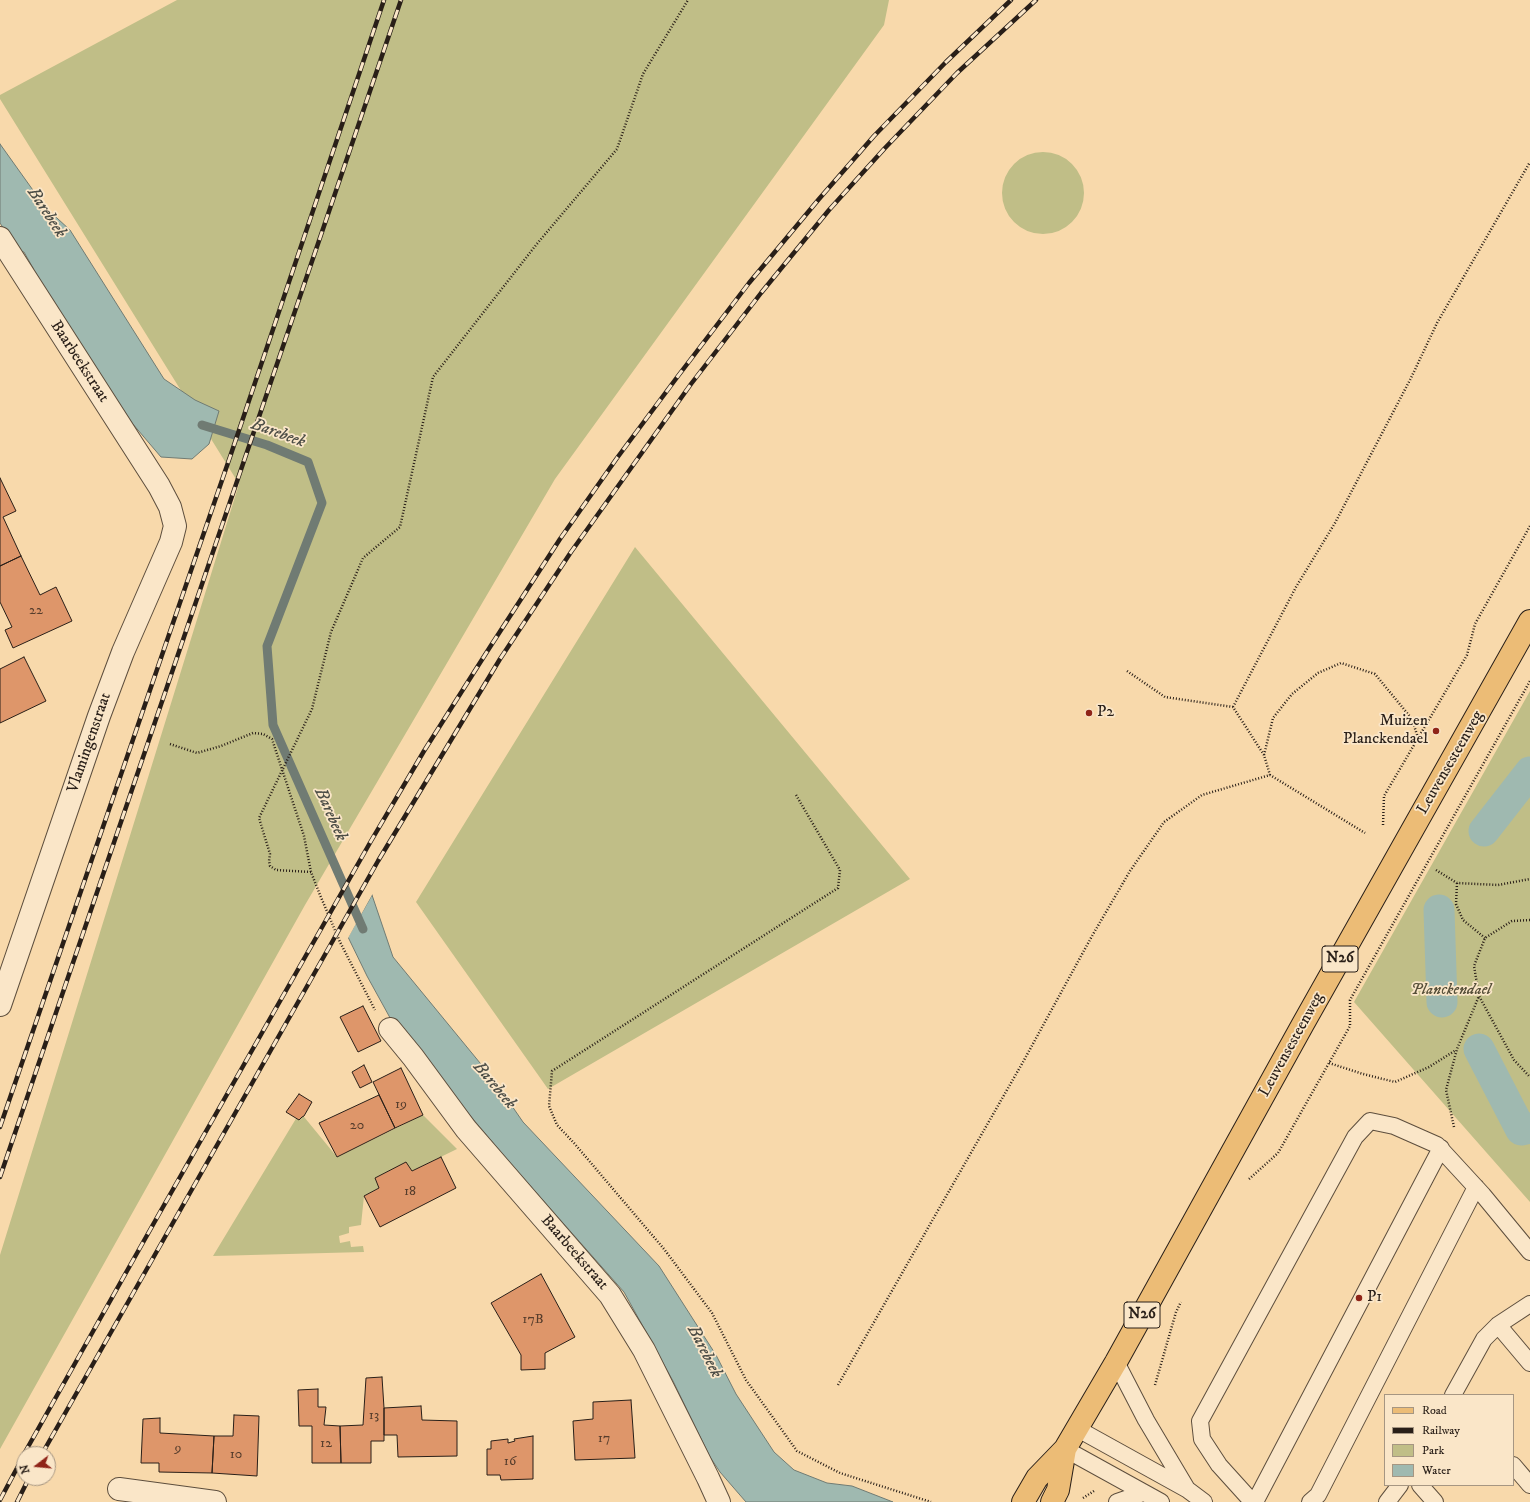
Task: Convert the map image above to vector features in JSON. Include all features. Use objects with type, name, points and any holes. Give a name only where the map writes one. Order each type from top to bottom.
[{"type":"main road","name":"Leuvensesteenweg","points":[[1024,1502],[1037,1478],[1065,1449],[1116,1362],[1167,1268],[1212,1191],[1303,1024],[1530,621]]},
{"type":"main road","name":"Leuvensesteenweg","points":[[1052,1502],[1058,1490],[1065,1449]]},
{"type":"street","name":"Baarbeekstraat","points":[[0,238],[159,486]]},
{"type":"street","name":"Vlamingenstraat","points":[[0,1005],[99,716],[123,652],[171,542],[175,526],[170,507],[159,486]]},
{"type":"street","name":"Baarbeekstraat","points":[[390,1029],[413,1057],[466,1129],[610,1295],[644,1350],[719,1502]]},
{"type":"street","points":[[119,1489],[215,1502]]},
{"type":"lane","points":[[1441,1148],[1255,1502],[1247,1496],[1219,1465],[1202,1439],[1200,1421],[1355,1137],[1370,1121],[1394,1126],[1441,1148],[1476,1187],[1530,1252]]},
{"type":"lane","points":[[1310,1502],[1318,1495],[1476,1187]]},
{"type":"lane","points":[[1454,1394],[1484,1339],[1498,1325],[1530,1304]]},
{"type":"lane","points":[[1498,1325],[1530,1363]]},
{"type":"lane","points":[[1116,1362],[1142,1412],[1188,1490]]},
{"type":"lane","points":[[1076,1428],[1188,1490],[1204,1502]]},
{"type":"lane","points":[[1065,1449],[1143,1493],[1162,1502]]},
{"type":"lane","points":[[1514,1466],[1530,1486]]},
{"type":"lane","points":[[1387,1502],[1399,1486]]},
{"type":"lane","points":[[1421,1486],[1435,1502]]},
{"type":"lane","points":[[1117,1502],[1143,1493]]},
{"type":"path","points":[[311,872],[276,870],[270,866],[270,854],[258,818],[312,709],[331,632],[363,558],[400,527],[433,377],[536,245],[617,149],[643,74],[688,0]]},
{"type":"path","points":[[1233,707],[1296,587],[1335,523],[1412,378],[1437,323],[1530,162]]},
{"type":"path","points":[[1383,830],[1384,796],[1468,655],[1475,624],[1530,526]]},
{"type":"path","points":[[1264,755],[1272,718],[1292,694],[1318,673],[1341,664],[1375,674],[1412,719],[1418,738]]},
{"type":"path","points":[[1127,671],[1165,697],[1233,707],[1264,755],[1270,775],[1365,833]]},
{"type":"path","points":[[1245,1185],[1249,1178],[1278,1153],[1350,1026],[1350,1000],[1530,681]]},
{"type":"path","points":[[170,744],[197,753],[221,746],[253,733],[263,734],[272,739],[304,836],[311,872],[320,895],[340,942],[375,1009],[390,1029]]},
{"type":"path","points":[[838,1385],[1023,1062],[1092,936],[1130,871],[1164,822],[1202,795],[1270,775]]},
{"type":"path","points":[[796,795],[840,870],[838,888],[552,1071],[549,1106],[556,1125],[574,1143],[664,1249],[712,1313],[746,1380],[797,1451],[840,1472],[931,1502]]},
{"type":"path","points":[[1436,870],[1457,883],[1498,885],[1530,878]]},
{"type":"path","points":[[1457,883],[1456,904],[1464,920],[1485,938]]},
{"type":"path","points":[[1530,920],[1512,921],[1485,938],[1474,966],[1479,996],[1514,1060],[1530,1077]]},
{"type":"path","points":[[1455,1133],[1446,1090],[1457,1049],[1479,996]]},
{"type":"path","points":[[1329,1063],[1395,1082],[1429,1067],[1457,1049]]},
{"type":"path","points":[[1142,1412],[1156,1384],[1176,1312],[1182,1300]]},
{"type":"path","points":[[1081,1498],[1101,1486],[1107,1473]]},
{"type":"green space","points":[[177,0],[889,0],[884,25],[555,479],[305,905],[0,1449],[0,1255],[239,484],[0,99],[0,95]]},
{"type":"green space","points":[[1043,152],[1059,155],[1072,164],[1081,177],[1084,193],[1081,209],[1072,222],[1059,231],[1043,234],[1027,231],[1014,222],[1005,209],[1002,193],[1005,177],[1014,164],[1027,155]]},
{"type":"green space","points":[[635,547],[910,879],[548,1089],[416,902]]},
{"type":"green space","name":"Planckendael","points":[[1530,691],[1530,1202],[1354,1002]]},
{"type":"green space","points":[[300,1112],[337,1157],[423,1115],[457,1149],[412,1171],[406,1162],[375,1178],[379,1188],[364,1196],[361,1225],[349,1227],[349,1233],[339,1236],[340,1243],[350,1241],[351,1247],[363,1246],[364,1252],[213,1256]]},
{"type":"water","points":[[0,144],[45,207],[70,230],[164,379],[195,400],[219,411],[209,444],[192,459],[161,457],[132,423],[33,272],[33,268],[24,252],[18,251],[0,223]]},
{"type":"water","points":[[372,895],[393,957],[494,1080],[523,1122],[659,1266],[716,1355],[736,1394],[774,1452],[794,1470],[827,1483],[852,1486],[893,1502],[746,1502],[720,1472],[710,1457],[673,1381],[624,1292],[510,1163],[394,1025],[367,976],[348,937]]},
{"type":"pier","points":[[371,893],[373,893],[347,940],[346,936]]},
{"type":"building","points":[[0,478],[16,511],[3,517],[21,556],[0,566]]},
{"type":"building","points":[[21,556],[40,595],[56,587],[72,621],[13,648],[5,630],[12,627],[0,602],[0,566]]},
{"type":"building","points":[[24,657],[46,701],[0,723],[0,669]]},
{"type":"building","points":[[363,1006],[381,1041],[358,1052],[340,1017]]},
{"type":"building","points":[[364,1065],[372,1082],[360,1088],[352,1072]]},
{"type":"building","points":[[401,1068],[423,1115],[395,1128],[373,1082]]},
{"type":"building","points":[[299,1094],[312,1102],[304,1116],[299,1120],[286,1112]]},
{"type":"building","points":[[379,1095],[395,1128],[337,1157],[319,1123]]},
{"type":"building","points":[[441,1157],[456,1188],[380,1227],[364,1196],[379,1188],[375,1178],[406,1162],[412,1171]]},
{"type":"building","points":[[541,1274],[575,1337],[545,1353],[545,1369],[521,1370],[521,1355],[491,1303]]},
{"type":"building","points":[[382,1377],[384,1441],[371,1441],[371,1463],[341,1463],[340,1426],[363,1425],[366,1378]]},
{"type":"building","points":[[318,1389],[318,1407],[326,1407],[324,1425],[340,1426],[341,1463],[312,1463],[312,1426],[299,1426],[298,1390]]},
{"type":"building","points":[[631,1400],[635,1458],[575,1460],[573,1421],[593,1419],[593,1402]]},
{"type":"building","points":[[421,1406],[422,1420],[457,1421],[457,1456],[398,1457],[397,1435],[384,1435],[384,1408]]},
{"type":"building","points":[[234,1415],[259,1416],[257,1476],[212,1473],[214,1436],[233,1436]]},
{"type":"building","points":[[160,1418],[160,1433],[214,1436],[212,1473],[159,1472],[159,1463],[141,1463],[143,1419]]},
{"type":"building","points":[[533,1436],[533,1479],[501,1480],[500,1475],[487,1475],[487,1449],[491,1449],[491,1441],[508,1439],[508,1443],[515,1441],[514,1439]]},
{"type":"waterway","name":"Barebeek","points":[[202,425],[267,445],[308,462],[322,503],[267,646],[273,725],[363,929]]},
{"type":"waterway","points":[[1484,831],[1530,772]]},
{"type":"waterway","points":[[1439,910],[1442,1002]]},
{"type":"waterway","points":[[1479,1049],[1521,1130],[1530,1128]]},
{"type":"railway","points":[[0,1127],[231,454],[384,0]]},
{"type":"railway","points":[[0,1177],[401,0]]},
{"type":"railway","points":[[28,1446],[371,841],[424,751],[560,539],[617,458],[678,376],[749,283],[819,199],[874,136],[946,62],[1011,0]]},
{"type":"railway","points":[[47,1446],[378,861],[500,659],[571,552],[691,384],[761,293],[829,210],[885,148],[957,73],[1036,0]]},
{"type":"railway","points":[[0,1500],[16,1470]]},
{"type":"railway","points":[[17,1502],[25,1486]]},
{"type":"place","name":"P2","points":[[1089,713]]},
{"type":"place","name":"Muizen Planckendael","points":[[1436,731]]},
{"type":"place","name":"P1","points":[[1359,1298]]}]
